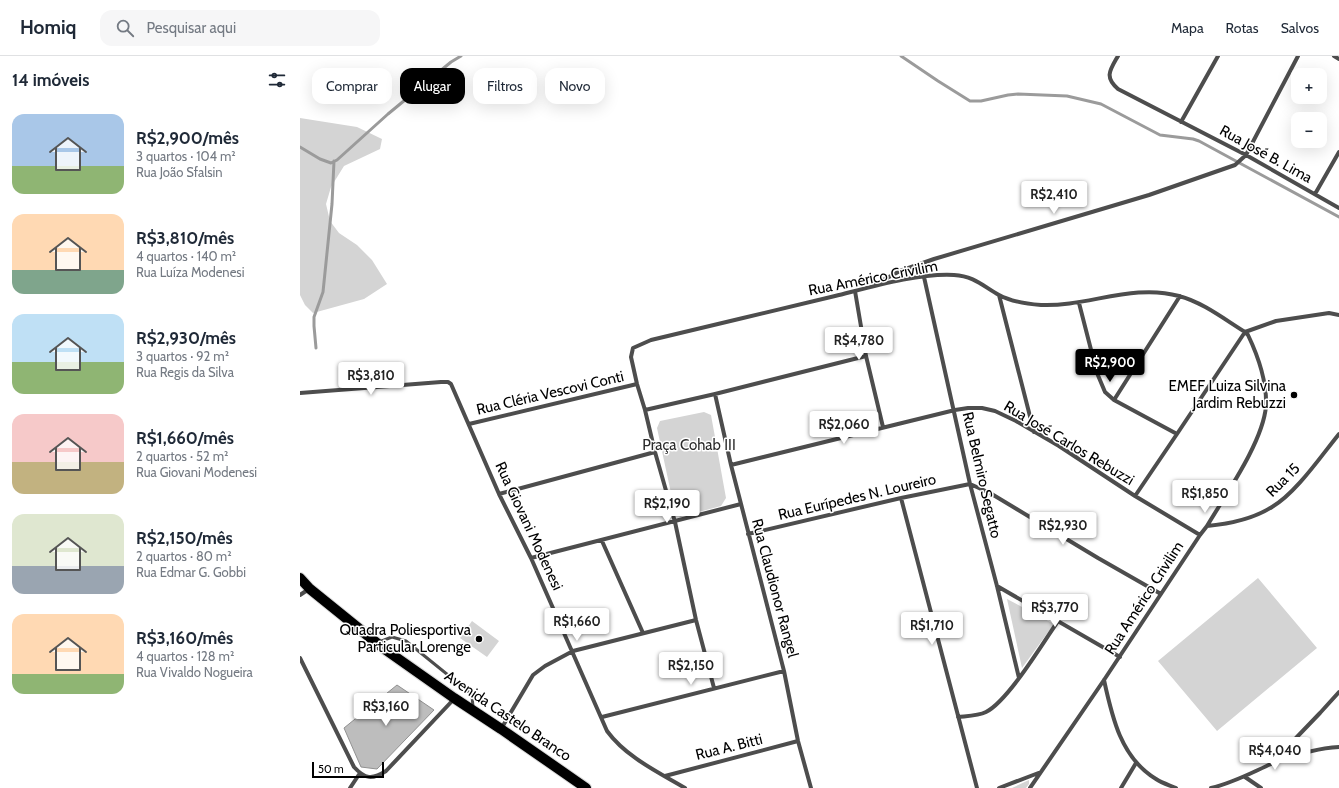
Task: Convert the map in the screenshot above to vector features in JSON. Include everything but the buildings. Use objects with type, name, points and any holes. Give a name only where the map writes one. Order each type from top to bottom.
[{"type":"main road","name":"Avenida Castelo Branco","points":[[300,578],[310,589],[377,642],[454,698],[586,788]]},
{"type":"street","name":"Rua José B. Lima","points":[[1118,56],[1110,70],[1109,75],[1110,81],[1118,89],[1246,155],[1339,208]]},
{"type":"street","points":[[1181,122],[1218,56]]},
{"type":"street","points":[[872,287],[900,271],[934,258],[1149,195],[1230,167],[1240,162],[1246,155],[1298,56]]},
{"type":"street","points":[[1334,56],[1339,59]]},
{"type":"street","points":[[1315,194],[1339,152]]},
{"type":"street","name":"Rua Américo Crivilim","points":[[638,384],[631,357],[633,348],[651,340],[872,287],[924,277],[955,275],[968,277],[999,295],[1018,302],[1042,305],[1079,303],[1140,292],[1154,291],[1180,296],[1201,306],[1248,335],[1260,366],[1266,393],[1266,407],[1251,452],[1207,526],[1120,657],[1030,788]]},
{"type":"street","name":"Rua Belmiro Segatto","points":[[924,277],[970,484],[1020,678]]},
{"type":"street","points":[[855,291],[866,356],[883,428]]},
{"type":"street","points":[[999,295],[1034,432]]},
{"type":"street","points":[[1114,400],[1180,296]]},
{"type":"street","points":[[1079,303],[1097,373],[1105,392],[1114,400],[1177,434]]},
{"type":"street","points":[[1135,496],[1245,332],[1276,321],[1329,313],[1339,315]]},
{"type":"street","points":[[645,410],[866,356]]},
{"type":"street","name":"Rua Giovani Modenesi","points":[[300,393],[441,382],[448,382],[451,384],[499,494],[532,558],[608,731],[614,740],[632,755],[685,788]]},
{"type":"street","points":[[638,384],[654,452],[675,522],[696,620],[714,688]]},
{"type":"street","name":"Rua Cléria Vescovi Conti","points":[[469,424],[638,384]]},
{"type":"street","name":"Rua Claudionor Rangel","points":[[715,394],[748,534],[784,671],[798,741],[811,788]]},
{"type":"street","name":"Rua José Carlos Rebuzzi","points":[[731,465],[954,410],[982,408],[995,411],[1016,421],[1059,446],[1135,496],[1200,535]]},
{"type":"street","name":"Rua 15","points":[[1207,526],[1225,525],[1244,520],[1272,507],[1293,490],[1339,434]]},
{"type":"street","points":[[499,494],[654,452]]},
{"type":"street","points":[[970,484],[990,492],[1098,558],[1161,594]]},
{"type":"street","name":"Rua Eurípedes N. Loureiro","points":[[748,534],[901,498],[970,484]]},
{"type":"street","points":[[901,498],[977,788]]},
{"type":"street","points":[[532,558],[741,504]]},
{"type":"street","points":[[602,540],[642,633]]},
{"type":"street","points":[[997,586],[1120,657]]},
{"type":"street","points":[[300,595],[310,589]]},
{"type":"street","points":[[501,729],[533,675],[546,666],[573,651],[696,620]]},
{"type":"street","points":[[958,717],[986,712],[997,704],[1020,678],[1058,621]]},
{"type":"street","points":[[300,658],[354,767],[360,773],[369,778],[377,777],[386,771],[454,698]]},
{"type":"street","points":[[602,717],[784,671]]},
{"type":"street","points":[[1104,680],[1111,713],[1121,740],[1136,763],[1156,779],[1176,788]]},
{"type":"street","points":[[1270,765],[1339,692]]},
{"type":"street","name":"Rua A. Bitti","points":[[665,776],[798,741]]},
{"type":"street","points":[[1211,788],[1225,785],[1290,757],[1330,747],[1339,747]]},
{"type":"street","points":[[1121,788],[1136,763]]},
{"type":"street","points":[[999,788],[1042,772]]},
{"type":"street","points":[[350,788],[360,773]]},
{"type":"street","points":[[1245,777],[1261,788]]},
{"type":"lane","points":[[377,642],[392,637],[406,641],[469,692],[472,696],[474,711]]},
{"type":"green space","points":[[300,118],[357,127],[382,139],[380,149],[344,166],[331,187],[326,204],[330,221],[339,233],[357,245],[372,260],[387,284],[364,299],[313,313],[305,305],[300,295]]},
{"type":"green space","name":"Praça Cohab III","points":[[704,412],[711,415],[726,498],[721,506],[680,517],[674,507],[657,428],[660,421]]},
{"type":"green space","points":[[1258,578],[1317,648],[1217,731],[1158,661]]},
{"type":"green space","points":[[1007,599],[1054,624],[1022,668]]},
{"type":"green space","name":"Quadra Poliesportiva Particular Lorenge","points":[[472,621],[499,641],[487,657],[460,638]]},
{"type":"green space","points":[[1029,780],[1029,784],[1026,788],[1012,788]]},
{"type":"waterway","points":[[300,147],[320,159],[331,163],[337,160],[388,114],[451,62],[461,56]]},
{"type":"waterway","points":[[901,56],[970,101],[981,101],[1018,94],[1067,96],[1101,104],[1160,135],[1199,141],[1339,217]]},
{"type":"waterway","points":[[316,348],[314,317],[323,292],[332,204],[334,161]]},
{"type":"place","name":"EMEF Luiza Silvina Jardim Rebuzzi","points":[[1294,395]]},
{"type":"place","name":"Quadra Poliesportiva Particular Lorenge","points":[[479,639]]}]
